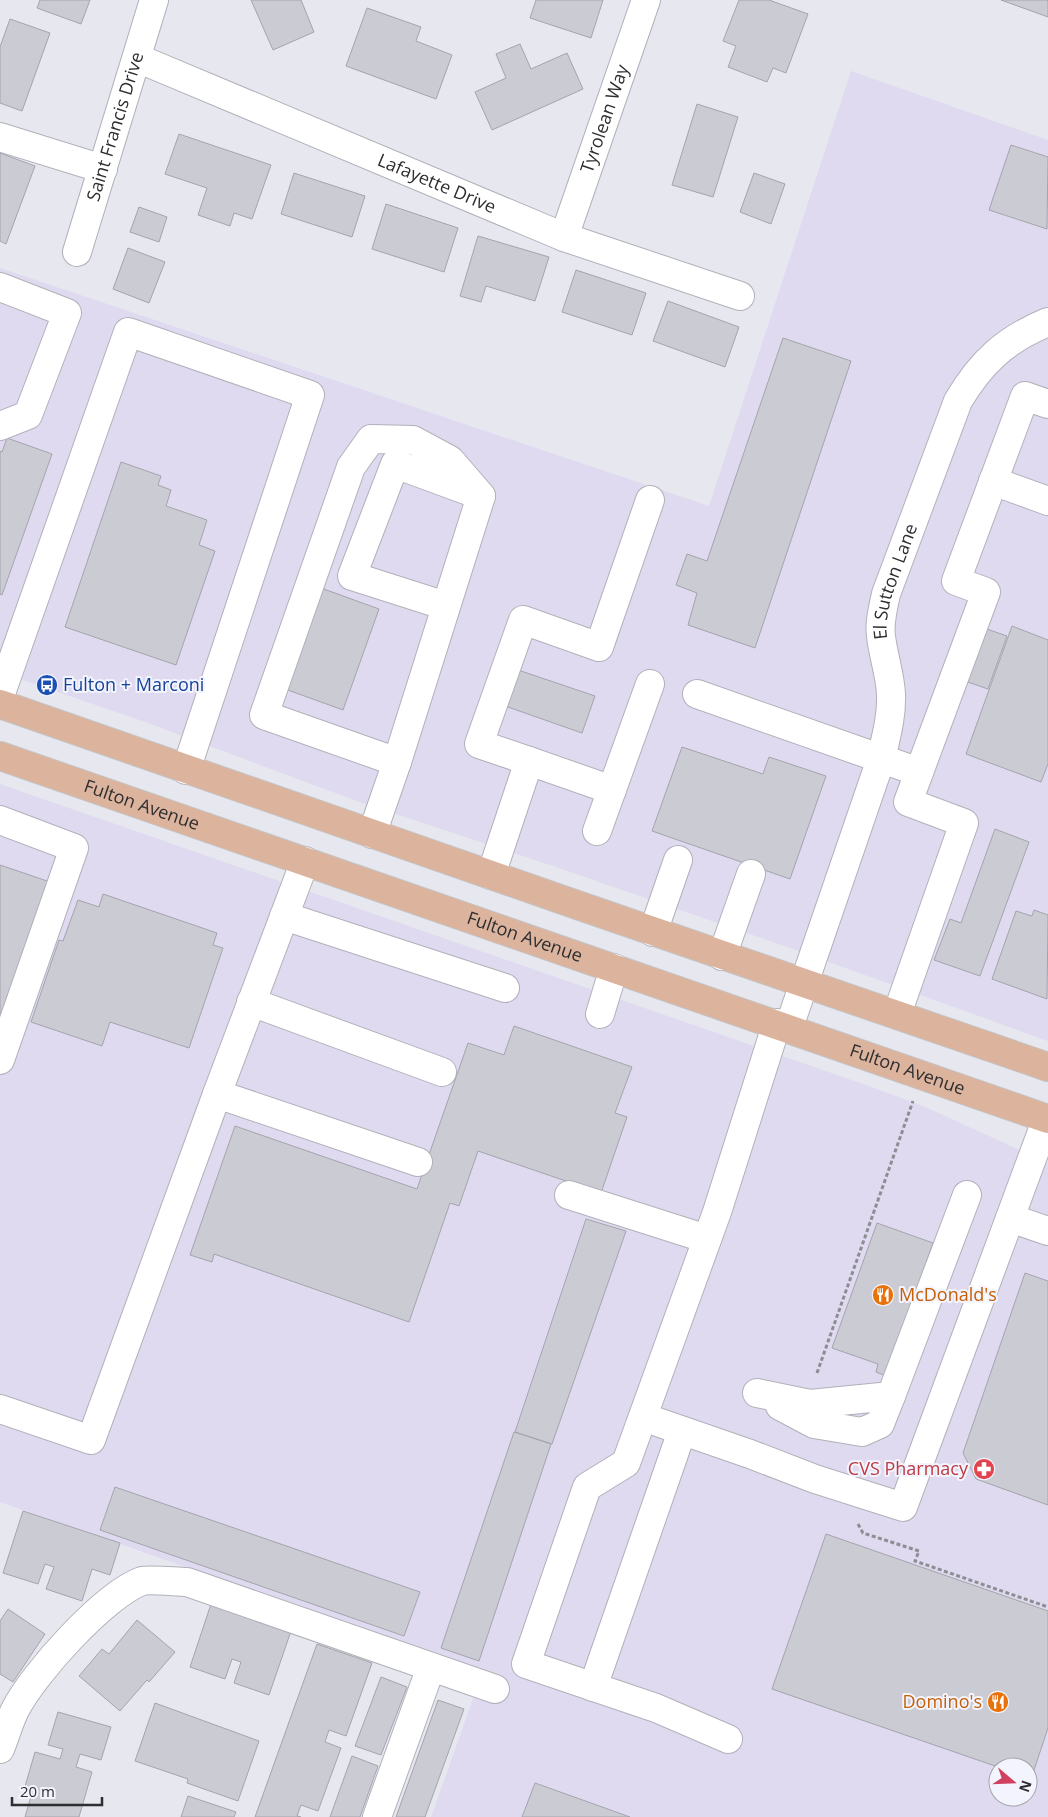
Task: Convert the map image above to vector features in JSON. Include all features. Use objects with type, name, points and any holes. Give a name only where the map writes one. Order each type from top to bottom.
[{"type":"main road","points":[[0,704],[491,876],[1048,1067]]},
{"type":"main road","name":"Fulton Avenue","points":[[0,757],[783,1025],[1048,1118]]},
{"type":"street","name":"Saint Francis Drive","points":[[77,252],[138,58],[154,0]]},
{"type":"street","name":"Tyrolean Way","points":[[564,237],[646,0]]},
{"type":"street","name":"Lafayette Drive","points":[[138,58],[564,237],[740,296]]},
{"type":"street","points":[[0,137],[103,169]]},
{"type":"street","points":[[0,287],[67,314],[28,414],[0,426]]},
{"type":"street","name":"El Sutton Lane","points":[[582,1684],[526,1664],[587,1488],[626,1463],[707,1239],[745,1127],[783,1025],[804,983],[881,758],[891,712],[891,692],[880,634],[886,594],[958,401],[970,380],[997,351],[1018,336],[1048,322]]},
{"type":"street","points":[[0,696],[128,332],[310,395],[186,770]]},
{"type":"street","points":[[897,1014],[964,822],[908,802],[986,592],[956,581],[1025,396],[1048,404]]},
{"type":"street","points":[[397,762],[264,715],[351,467],[372,439],[413,440],[450,460],[481,496]]},
{"type":"street","points":[[446,606],[352,576],[394,464],[481,496]]},
{"type":"street","points":[[993,481],[1048,501]]},
{"type":"street","points":[[372,834],[397,762],[481,496]]},
{"type":"street","points":[[612,790],[479,744],[523,620],[599,647],[650,500]]},
{"type":"street","points":[[598,831],[650,684]]},
{"type":"street","points":[[697,694],[919,772]]},
{"type":"street","points":[[491,876],[530,761]]},
{"type":"street","points":[[0,820],[74,848],[0,1060]]},
{"type":"street","points":[[653,932],[678,860]]},
{"type":"street","points":[[0,1408],[91,1440],[217,1094],[305,862]]},
{"type":"street","points":[[722,956],[751,874]]},
{"type":"street","points":[[284,916],[506,988]]},
{"type":"street","points":[[600,1014],[614,968]]},
{"type":"street","points":[[252,1002],[442,1072]]},
{"type":"street","points":[[217,1094],[418,1162]]},
{"type":"street","points":[[642,1417],[750,1454],[814,1479],[903,1507],[1048,1118]]},
{"type":"street","points":[[568,1195],[707,1239]]},
{"type":"street","points":[[757,1393],[810,1404],[891,1396],[967,1195]]},
{"type":"street","points":[[1010,1218],[1048,1231]]},
{"type":"street","points":[[682,1431],[582,1684],[656,1708],[728,1739]]},
{"type":"street","points":[[0,1749],[15,1710],[38,1675],[93,1615],[118,1594],[143,1581],[187,1582],[495,1689]]},
{"type":"street","points":[[377,1817],[431,1667]]},
{"type":"shaded area","points":[[851,71],[1048,140],[1048,1041],[790,948],[550,865],[365,804],[145,722],[0,672],[0,268],[709,506]]},
{"type":"shaded area","points":[[0,784],[866,1085],[923,1106],[1048,1163],[1048,1817],[431,1817],[483,1671],[0,1502]]},
{"type":"building","points":[[40,0],[90,0],[81,24],[37,8]]},
{"type":"building","points":[[251,0],[301,0],[314,32],[273,50]]},
{"type":"building","points":[[536,0],[603,0],[591,38],[530,18]]},
{"type":"building","points":[[739,0],[769,0],[808,14],[786,73],[773,68],[767,82],[728,67],[736,46],[723,41]]},
{"type":"building","points":[[1001,0],[1048,0],[1048,17]]},
{"type":"building","points":[[367,8],[421,27],[416,41],[452,55],[436,99],[346,66]]},
{"type":"building","points":[[10,19],[50,33],[22,111],[0,103],[0,47]]},
{"type":"building","points":[[520,44],[531,69],[567,53],[583,89],[492,130],[475,92],[506,78],[496,54]]},
{"type":"building","points":[[697,104],[738,117],[713,197],[672,185]]},
{"type":"building","points":[[179,134],[271,165],[252,219],[234,213],[230,226],[198,215],[207,188],[165,174]]},
{"type":"building","points":[[1011,145],[1048,157],[1047,229],[989,210]]},
{"type":"building","points":[[0,153],[35,166],[6,244],[0,241]]},
{"type":"building","points":[[294,173],[365,196],[352,237],[281,214]]},
{"type":"building","points":[[754,173],[785,184],[771,224],[740,212]]},
{"type":"building","points":[[386,204],[458,228],[444,272],[372,249]]},
{"type":"building","points":[[139,207],[167,217],[159,242],[130,232]]},
{"type":"building","points":[[478,236],[549,257],[535,301],[486,286],[481,302],[460,296]]},
{"type":"building","points":[[128,248],[165,262],[149,303],[113,289]]},
{"type":"building","points":[[576,270],[646,293],[632,335],[562,312]]},
{"type":"building","points":[[668,301],[739,327],[725,367],[653,341]]},
{"type":"building","points":[[783,338],[851,361],[755,648],[688,625],[697,593],[676,585],[687,554],[707,561]]},
{"type":"building","points":[[7,438],[52,454],[2,595],[0,594],[0,451],[2,452]]},
{"type":"building","points":[[121,462],[161,476],[158,485],[171,490],[166,506],[207,520],[199,545],[215,551],[176,665],[65,627]]},
{"type":"building","points":[[321,588],[379,609],[343,710],[285,689]]},
{"type":"building","points":[[1012,626],[1048,640],[1048,764],[1041,782],[966,754]]},
{"type":"building","points":[[981,627],[1007,636],[988,689],[962,680]]},
{"type":"building","points":[[518,670],[595,696],[582,733],[505,706]]},
{"type":"building","points":[[682,747],[763,774],[769,757],[826,776],[790,879],[652,831]]},
{"type":"building","points":[[995,829],[1029,842],[980,976],[934,960],[950,919],[961,923]]},
{"type":"building","points":[[0,865],[56,884],[0,1044]]},
{"type":"building","points":[[103,894],[217,933],[213,945],[223,948],[189,1048],[110,1022],[102,1046],[31,1022],[59,940],[63,941],[78,900],[99,907]]},
{"type":"building","points":[[1034,910],[1048,915],[1047,999],[992,979],[1016,911],[1032,916]]},
{"type":"building","points":[[514,1026],[632,1067],[615,1113],[627,1117],[601,1193],[478,1151],[459,1206],[450,1203],[409,1322],[214,1254],[212,1262],[190,1255],[235,1126],[417,1189],[468,1043],[504,1055]]},
{"type":"building","points":[[586,1219],[626,1231],[552,1444],[515,1432]]},
{"type":"building","name":"McDonald's","points":[[877,1223],[933,1243],[886,1376],[876,1372],[878,1364],[832,1348]]},
{"type":"building","name":"CVS Pharmacy","points":[[1025,1273],[1048,1281],[1048,1505],[976,1479],[963,1453]]},
{"type":"building","points":[[514,1432],[551,1444],[479,1661],[441,1648]]},
{"type":"building","points":[[115,1487],[420,1592],[404,1636],[100,1530]]},
{"type":"building","points":[[23,1511],[120,1543],[110,1575],[92,1569],[82,1601],[46,1589],[54,1567],[45,1564],[38,1584],[3,1573]]},
{"type":"building","points":[[826,1534],[1048,1611],[1048,1728],[1038,1758],[988,1757],[988,1764],[772,1689]]},
{"type":"building","points":[[211,1604],[291,1631],[269,1695],[234,1683],[241,1662],[232,1659],[225,1679],[190,1667]]},
{"type":"building","points":[[8,1609],[45,1634],[13,1682],[0,1674],[0,1621]]},
{"type":"building","points":[[137,1620],[175,1652],[120,1711],[79,1676],[102,1649],[109,1654]]},
{"type":"building","points":[[317,1644],[372,1663],[346,1736],[329,1730],[325,1742],[341,1748],[318,1811],[301,1805],[297,1816],[301,1817],[255,1817]]},
{"type":"building","points":[[381,1677],[407,1687],[381,1755],[355,1746]]},
{"type":"building","points":[[438,1700],[464,1709],[425,1817],[396,1817]]},
{"type":"building","points":[[155,1703],[259,1741],[238,1801],[187,1783],[188,1779],[135,1761]]},
{"type":"building","points":[[58,1712],[111,1727],[101,1760],[80,1754],[76,1767],[92,1772],[79,1817],[25,1817],[32,1793],[24,1790],[35,1752],[60,1759],[63,1749],[48,1745]]},
{"type":"building","points":[[352,1756],[378,1766],[360,1817],[330,1817]]},
{"type":"building","points":[[535,1783],[630,1817],[522,1817]]},
{"type":"building","points":[[188,1796],[236,1812],[234,1817],[181,1817]]},
{"type":"place","name":"Fulton + Marconi","points":[[47,685]]},
{"type":"place","name":"McDonald's","points":[[883,1295]]},
{"type":"place","name":"CVS Pharmacy","points":[[984,1469]]},
{"type":"place","name":"Domino's","points":[[998,1702]]}]
